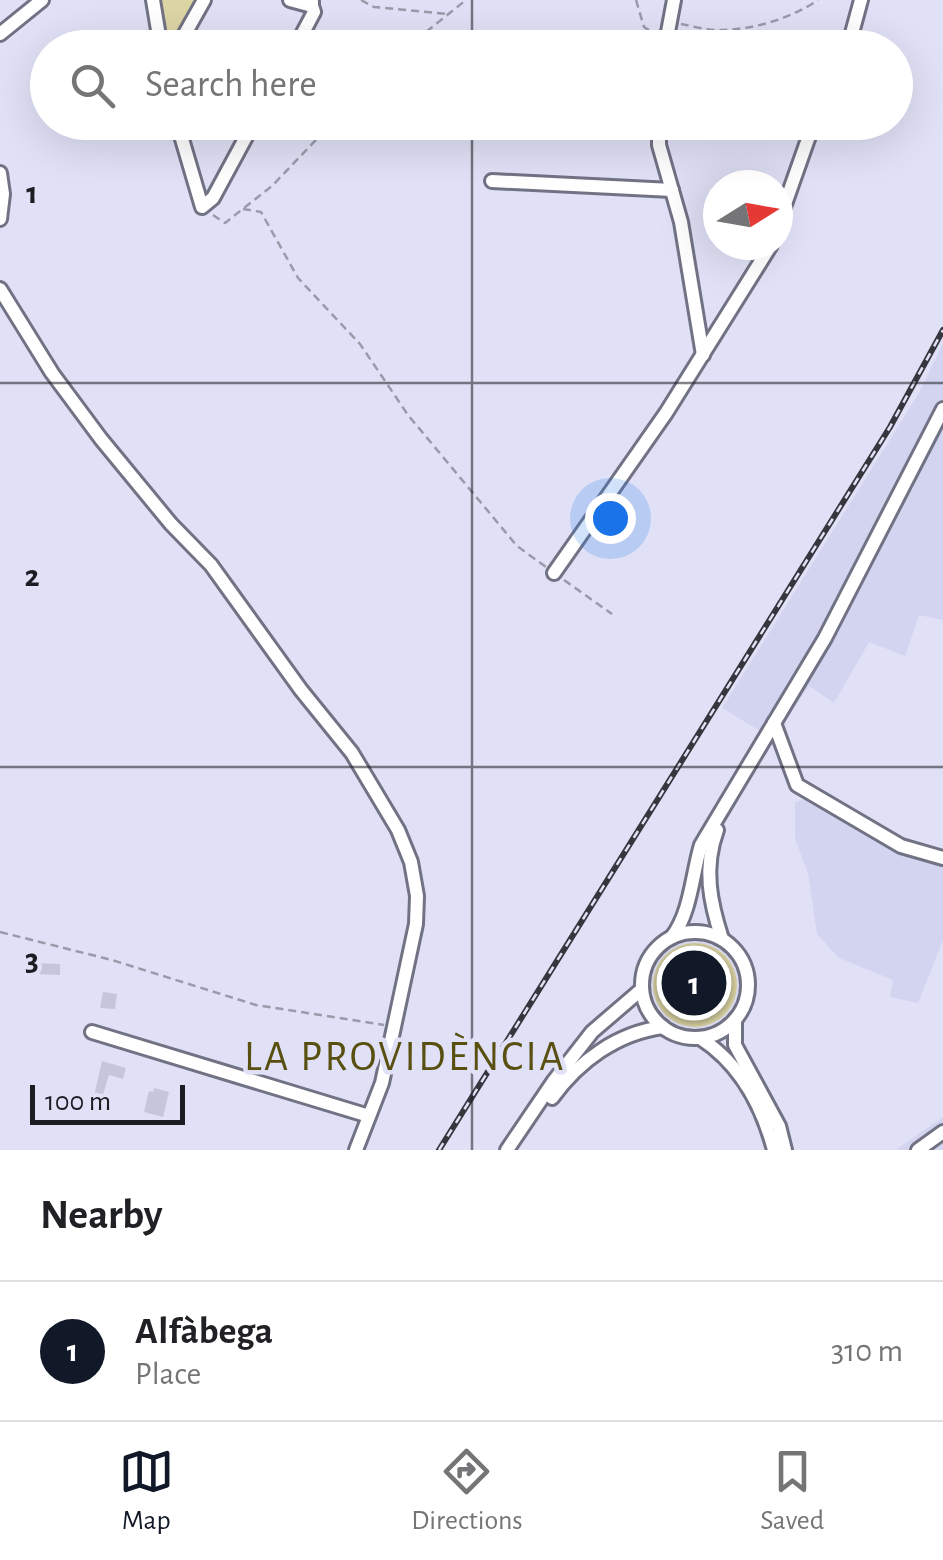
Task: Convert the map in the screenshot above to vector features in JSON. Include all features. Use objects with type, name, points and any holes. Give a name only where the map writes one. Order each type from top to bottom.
[{"type":"street","points":[[0,34],[42,0]]},
{"type":"street","points":[[153,0],[157,30]]},
{"type":"street","points":[[187,30],[204,0]]},
{"type":"street","points":[[290,0],[312,3],[314,12],[304,30]]},
{"type":"street","points":[[668,30],[674,0]]},
{"type":"street","points":[[852,30],[859,1]]},
{"type":"street","points":[[182,140],[202,207],[213,198],[244,140]]},
{"type":"street","points":[[659,140],[682,222],[703,355]]},
{"type":"street","points":[[793,181],[808,140]]},
{"type":"street","points":[[0,174],[4,194],[0,218]]},
{"type":"street","points":[[492,181],[672,190]]},
{"type":"street","points":[[554,573],[666,413],[763,260]]},
{"type":"street","points":[[0,289],[52,372],[102,439],[171,524],[211,565],[352,753],[390,813],[411,862],[417,896],[416,924],[382,1083],[356,1150]]},
{"type":"street","points":[[736,1019],[720,1032],[700,1038],[663,1028],[648,1010],[642,989],[649,958],[684,921],[702,845],[825,638],[943,409]]},
{"type":"street","points":[[774,723],[797,785],[901,846],[943,858]]},
{"type":"street","points":[[728,800],[712,844],[708,880],[722,939],[746,970],[747,996],[732,1036],[780,1126],[785,1150]]},
{"type":"street","points":[[672,936],[697,932],[722,939]]},
{"type":"street","points":[[508,1150],[592,1032],[642,989]]},
{"type":"street","points":[[518,1150],[560,1086],[604,1047],[641,1030],[663,1028]]},
{"type":"street","points":[[92,1032],[370,1116]]},
{"type":"street","points":[[700,1038],[731,1062],[767,1126],[774,1150]]},
{"type":"street","points":[[918,1150],[943,1132]]},
{"type":"path","points":[[361,0],[374,7],[448,14]]},
{"type":"path","points":[[428,30],[466,0]]},
{"type":"path","points":[[636,0],[649,30]]},
{"type":"path","points":[[670,22],[719,30],[767,23],[805,10],[818,0]]},
{"type":"path","points":[[202,207],[225,224],[272,186],[316,140]]},
{"type":"path","points":[[243,209],[261,212],[298,278],[360,344],[408,415],[517,546],[612,614]]},
{"type":"path","points":[[0,932],[112,960],[256,1005],[395,1027]]},
{"type":"shaded area","points":[[159,0],[198,0],[179,30],[165,30]]},
{"type":"shaded area","points":[[943,343],[943,620],[919,615],[905,656],[869,642],[834,703],[809,686],[774,735],[757,729],[722,708],[919,393]]},
{"type":"shaded area","points":[[808,799],[903,855],[943,867],[943,940],[918,1003],[890,997],[893,980],[839,958],[817,934],[808,873],[795,839],[795,802]]},
{"type":"shaded area","points":[[695,943],[711,946],[725,955],[734,969],[734,1001],[725,1015],[711,1024],[695,1027],[679,1024],[665,1015],[656,1001],[653,985],[656,969],[665,955],[679,946]]},
{"type":"shaded area","points":[[943,1117],[943,1150],[897,1150],[897,1149]]},
{"type":"building","points":[[37,963],[60,964],[60,975],[37,974]]},
{"type":"building","points":[[103,992],[117,994],[115,1009],[100,1008]]},
{"type":"building","points":[[102,1061],[126,1068],[123,1079],[109,1075],[102,1098],[94,1096]]},
{"type":"building","points":[[154,1088],[169,1092],[163,1117],[144,1112],[149,1091]]},
{"type":"railway","points":[[439,1150],[890,427],[943,330]]},
{"type":"place","name":"Alfàbega","points":[[694,983]]},
{"type":"district","name":"LA PROVIDÈNCIA","points":[[405,1057]]}]
